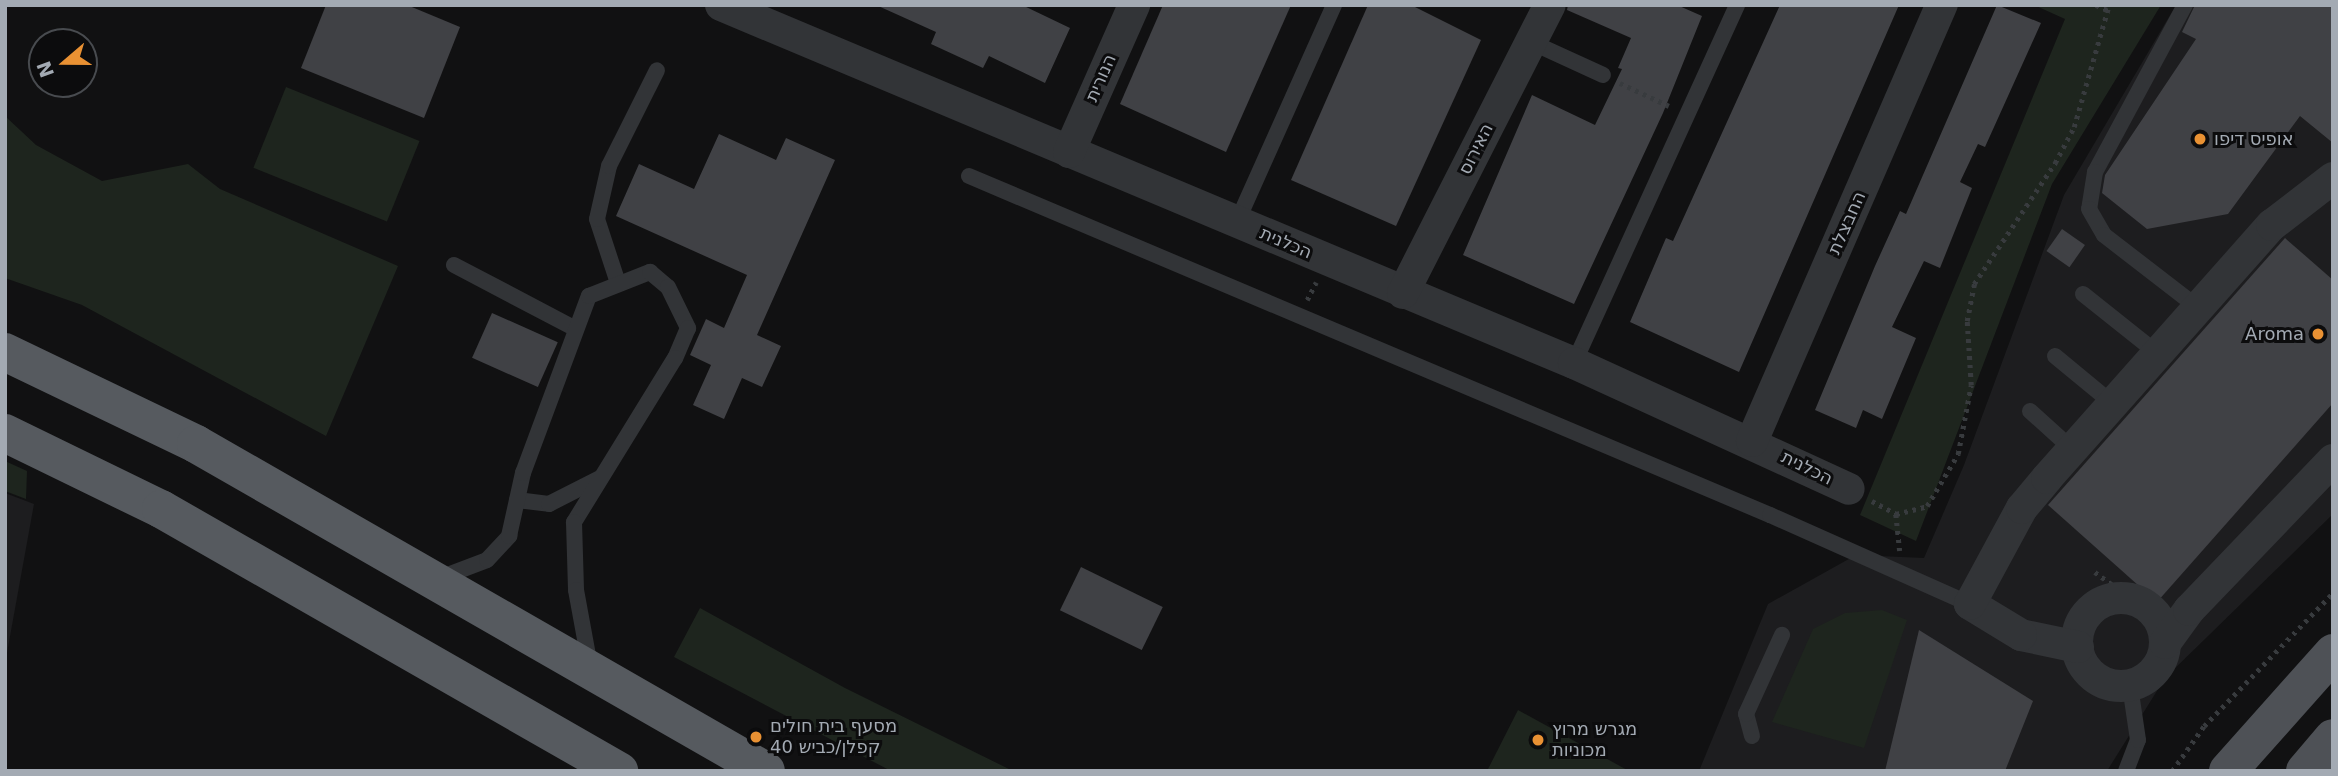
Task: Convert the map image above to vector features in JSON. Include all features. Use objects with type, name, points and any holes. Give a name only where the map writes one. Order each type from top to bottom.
[{"type":"highway","points":[[5,352],[196,444],[766,771]]},
{"type":"highway","points":[[5,433],[161,509],[619,771]]},
{"type":"main road","points":[[2228,771],[2333,653]]},
{"type":"main road","points":[[2314,767],[2333,738]]},
{"type":"street","name":"הכלנית","points":[[721,5],[1574,363],[1752,442],[1849,489]]},
{"type":"street","name":"הנורית","points":[[1069,152],[1133,5]]},
{"type":"street","name":"האירוס","points":[[1403,293],[1550,5]]},
{"type":"street","name":"החבצלת","points":[[1752,442],[1942,5]]},
{"type":"street","points":[[2078,647],[2021,635],[1970,604],[2022,508],[2072,449],[2196,306],[2272,225],[2329,188]]},
{"type":"street","points":[[2305,485],[2333,439]]},
{"type":"street","points":[[2225,571],[2166,604],[2104,602],[2092,610],[2078,633],[2078,647],[2089,673],[2116,686],[2130,685],[2155,670],[2165,643],[2225,571],[2305,485],[2333,460]]},
{"type":"street","points":[[2138,602],[2156,615],[2165,643]]},
{"type":"lane","points":[[1237,222],[1334,5]]},
{"type":"lane","points":[[1574,363],[1737,5]]},
{"type":"lane","points":[[2185,5],[2095,172],[2089,209],[2104,235],[2196,306]]},
{"type":"lane","points":[[1531,42],[1603,75]]},
{"type":"lane","points":[[618,284],[597,219],[610,166],[657,70]]},
{"type":"lane","points":[[969,176],[1970,604]]},
{"type":"lane","points":[[454,265],[574,328]]},
{"type":"lane","points":[[434,580],[487,561],[509,536],[517,500],[574,328],[589,296],[650,272],[668,287],[688,328],[675,358],[574,522],[576,590],[590,668]]},
{"type":"lane","points":[[2083,294],[2156,352]]},
{"type":"lane","points":[[2054,356],[2112,403]]},
{"type":"lane","points":[[2030,411],[2072,449]]},
{"type":"lane","points":[[517,500],[549,504],[602,476]]},
{"type":"lane","points":[[1752,736],[1746,714],[1783,635]]},
{"type":"lane","points":[[2126,771],[2138,740],[2130,685]]},
{"type":"path","points":[[1849,489],[1896,513],[1927,506],[1958,454],[1971,385],[1967,321],[1975,284],[2055,163],[2074,127],[2108,8],[2096,5]]},
{"type":"path","points":[[1603,75],[1687,115]]},
{"type":"path","points":[[1896,513],[1906,576]]},
{"type":"path","points":[[2095,572],[2138,602]]},
{"type":"path","points":[[2172,771],[2204,726],[2333,593]]},
{"type":"shaded area","points":[[2034,5],[2161,5],[2052,184],[1916,541],[1860,515],[2065,19]]},
{"type":"shaded area","points":[[2176,5],[2333,5],[2333,514],[2165,678],[2107,771],[1699,771],[1768,604],[1856,555],[1924,558],[1964,465],[2064,195]]},
{"type":"shaded area","points":[[286,87],[420,141],[387,222],[253,168]]},
{"type":"shaded area","points":[[5,116],[36,145],[102,181],[188,164],[220,189],[398,266],[326,436],[82,305],[5,278]]},
{"type":"shaded area","points":[[5,461],[27,471],[26,499],[5,491]]},
{"type":"shaded area","points":[[5,493],[34,504],[5,664]]},
{"type":"shaded area","points":[[700,608],[845,688],[1013,771],[891,771],[674,657]]},
{"type":"shaded area","points":[[1882,610],[1907,620],[1864,748],[1772,722],[1813,629],[1845,613]]},
{"type":"shaded area","name":"מגרש מרוץ מכוניות","points":[[1518,710],[1629,771],[1487,771]]},
{"type":"building","points":[[326,5],[407,5],[460,27],[424,118],[301,68]]},
{"type":"building","points":[[876,5],[1022,5],[1070,28],[1045,83],[989,56],[983,68],[931,44],[936,32]]},
{"type":"building","points":[[1163,5],[1291,5],[1226,152],[1120,104]]},
{"type":"building","points":[[1368,5],[1411,5],[1481,40],[1396,226],[1291,180]]},
{"type":"building","points":[[1568,5],[1677,5],[1702,16],[1663,113],[1574,304],[1463,255],[1532,95],[1595,125],[1622,69],[1618,68],[1631,38],[1567,10]]},
{"type":"building","points":[[1780,5],[1899,5],[1739,372],[1630,322],[1666,238],[1673,241]]},
{"type":"building","points":[[1997,5],[2041,23],[1985,147],[1978,144],[1960,182],[1972,188],[1940,268],[1924,261],[1892,327],[1916,338],[1882,419],[1863,410],[1856,428],[1815,410],[1875,266],[1900,211],[1906,214]]},
{"type":"building","points":[[2195,5],[2333,5],[2333,143],[2300,116],[2228,214],[2147,229],[2102,193],[2105,175],[2196,39],[2182,32]]},
{"type":"building","points":[[719,134],[776,160],[786,138],[835,160],[757,335],[781,346],[762,387],[742,378],[724,419],[693,405],[711,365],[690,355],[706,319],[724,328],[747,275],[616,216],[639,164],[694,189]]},
{"type":"building","points":[[2062,229],[2085,245],[2069,267],[2047,251]]},
{"type":"building","points":[[2285,238],[2333,280],[2333,403],[2157,602],[2048,505]]},
{"type":"building","points":[[492,313],[558,342],[538,387],[472,358]]},
{"type":"building","points":[[1081,567],[1163,607],[1142,650],[1060,610]]},
{"type":"building","points":[[1919,630],[2033,701],[2005,771],[1885,771]]},
{"type":"place","name":"אופיס דיפו","points":[[2200,139]]},
{"type":"place","name":"Aroma","points":[[2318,334]]},
{"type":"place","name":"מסעף בית חולים קפלן/כביש 40","points":[[756,737]]},
{"type":"place","name":"מגרש מרוץ מכוניות","points":[[1538,740]]}]
